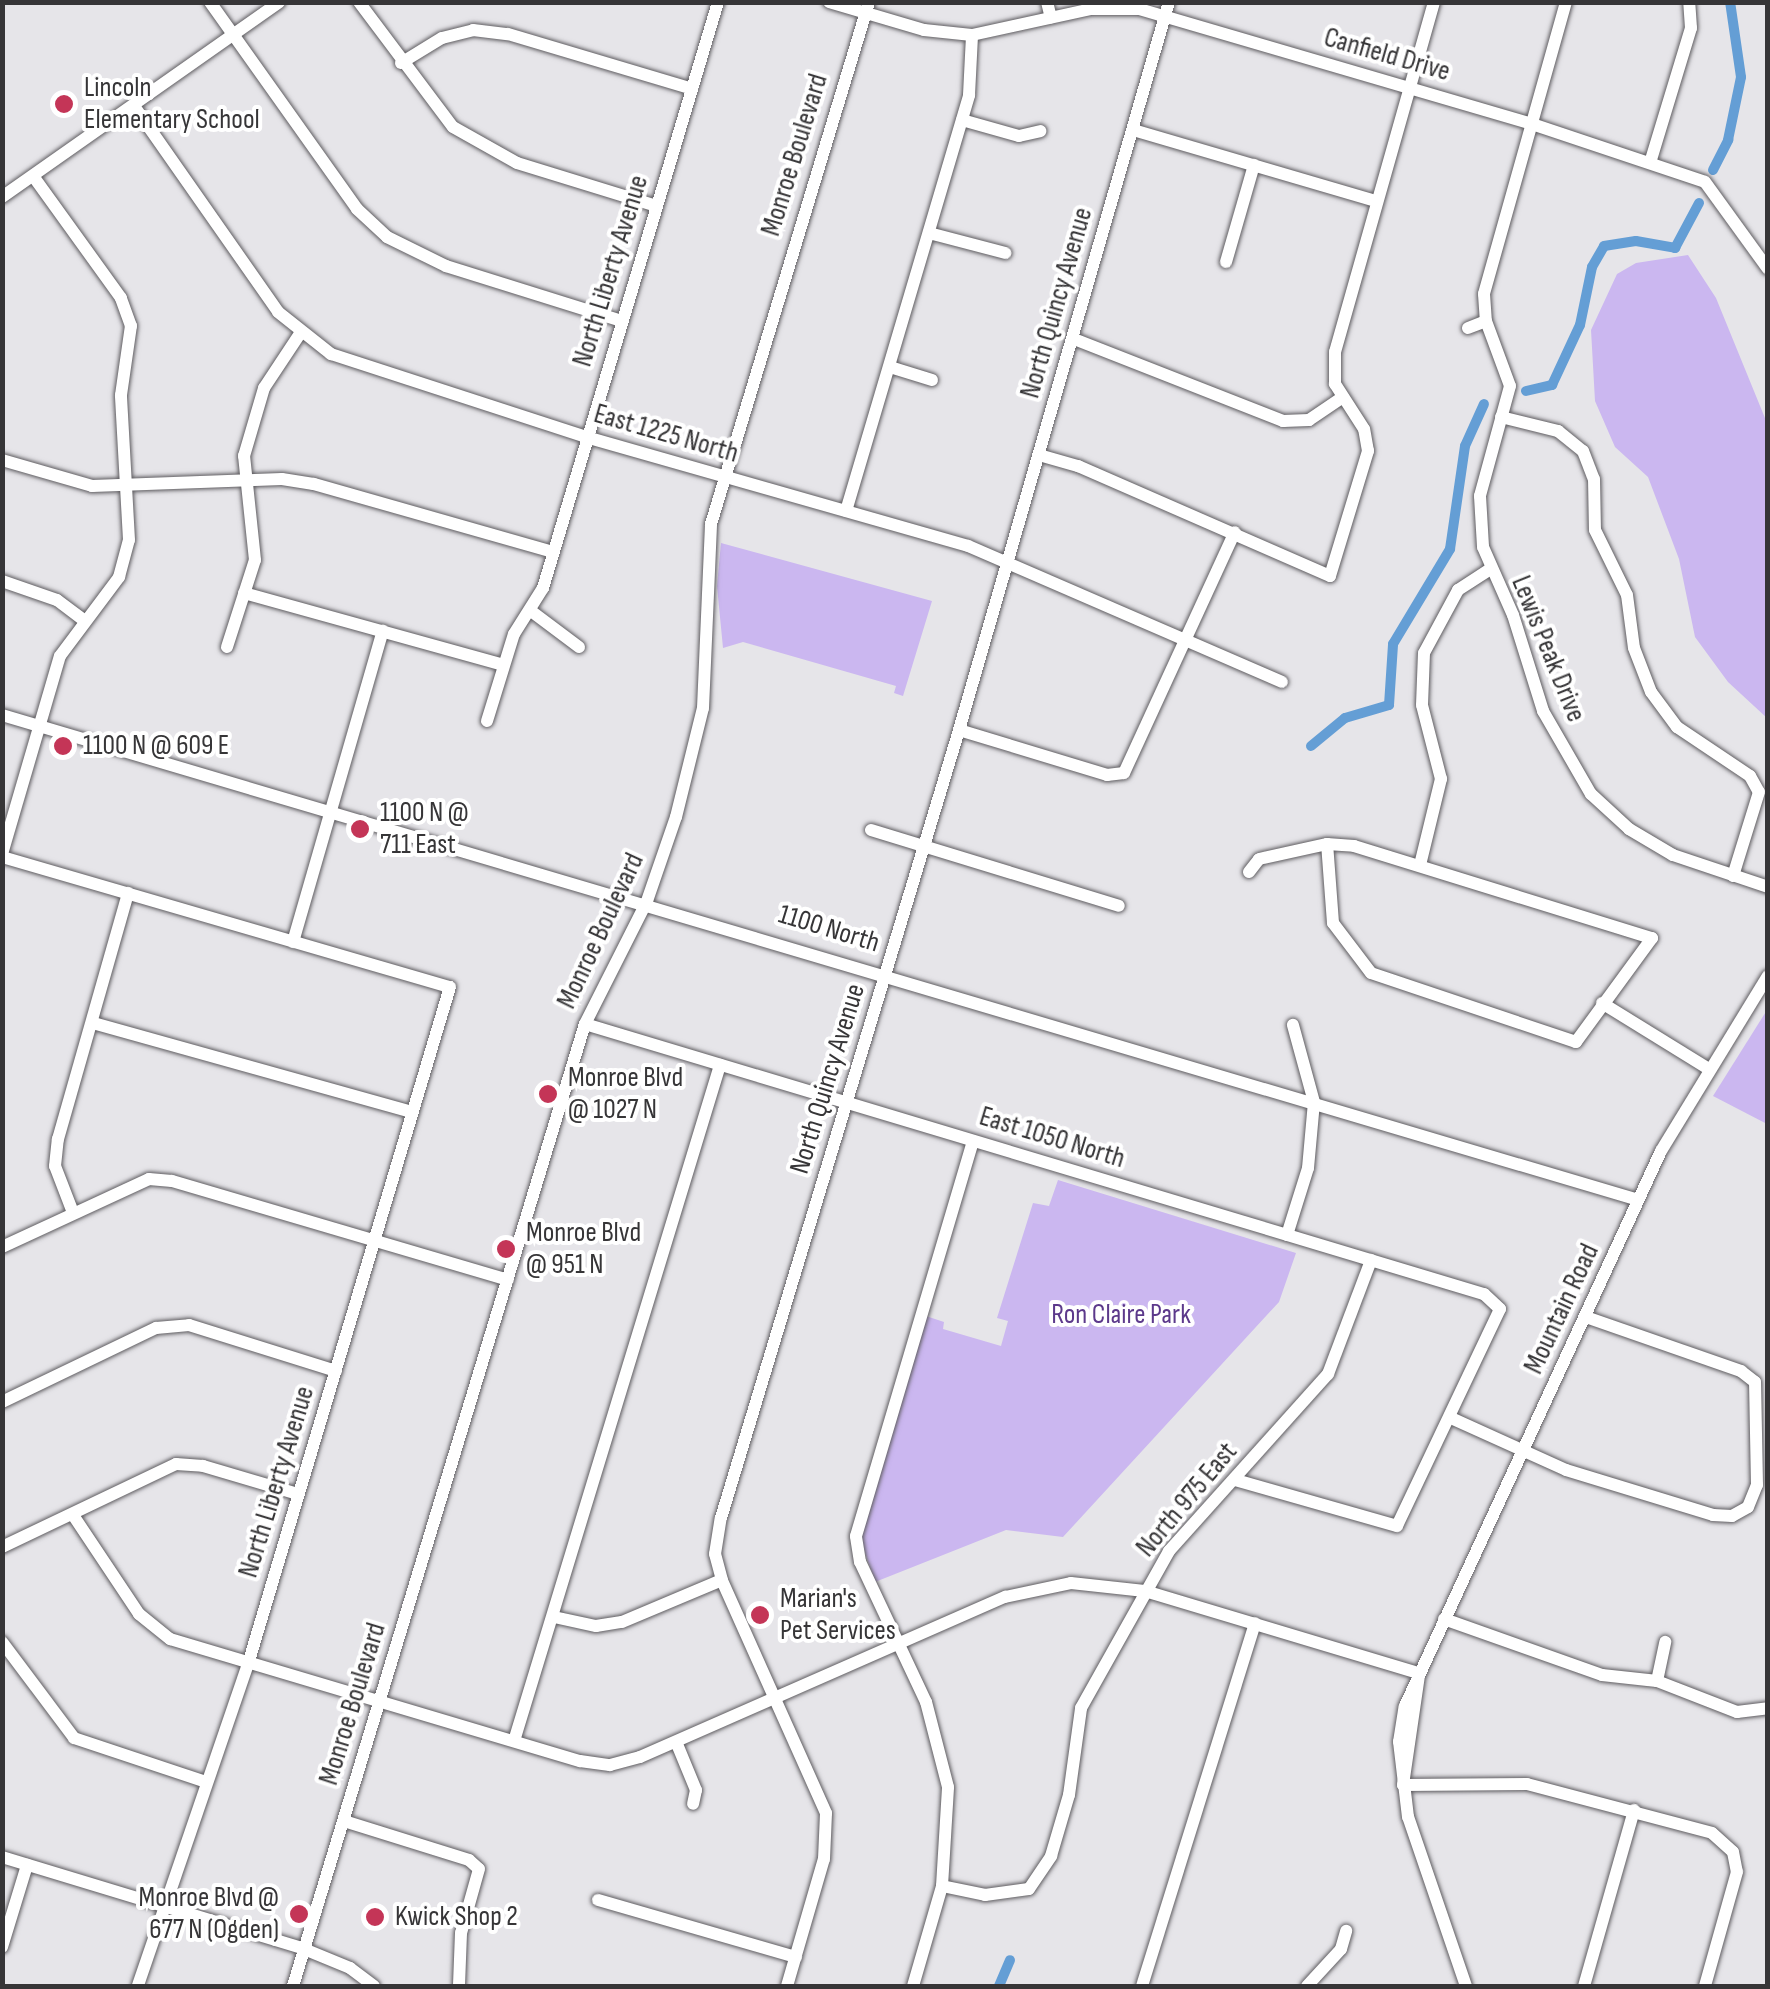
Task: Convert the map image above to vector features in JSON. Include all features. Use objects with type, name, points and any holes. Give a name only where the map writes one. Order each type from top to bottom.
[{"type":"street","points":[[210,2],[357,209],[387,237],[446,266],[622,322]]},
{"type":"street","points":[[2,197],[279,2]]},
{"type":"street","points":[[359,2],[452,127],[485,148],[657,206]]},
{"type":"street","name":"North Liberty Avenue","points":[[487,721],[503,665],[530,611],[552,552],[718,2]]},
{"type":"street","name":"Canfield Drive","points":[[829,2],[972,35],[1112,6],[1167,9],[1705,182],[1719,194],[1768,269]]},
{"type":"street","points":[[1047,2],[1051,18]]},
{"type":"street","points":[[1039,455],[1235,532],[1330,576],[1368,451],[1364,430],[1335,384],[1334,352],[1434,2]]},
{"type":"street","name":"Lewis Peak Drive","points":[[1566,2],[1484,294],[1486,321],[1508,369],[1502,417],[1479,510],[1489,570],[1513,614],[1552,731],[1592,794],[1650,842],[1768,887]]},
{"type":"street","points":[[1650,163],[1691,28],[1688,2]]},
{"type":"street","name":"Monroe Boulevard","points":[[293,1986],[585,1024],[647,901],[698,740],[706,681],[706,557],[723,477],[867,8]]},
{"type":"street","name":"North Quincy Avenue","points":[[787,1986],[828,1836],[818,1787],[722,1580],[715,1554],[721,1518],[959,730],[1167,9]]},
{"type":"street","points":[[401,63],[442,38],[473,30],[508,34],[692,90]]},
{"type":"street","points":[[846,511],[962,120],[972,35]]},
{"type":"street","name":"East 1225 North","points":[[134,106],[278,312],[301,332],[361,368],[1006,560],[1282,682]]},
{"type":"street","points":[[962,120],[1019,136],[1040,132]]},
{"type":"street","points":[[1133,130],[1376,201]]},
{"type":"street","points":[[1226,262],[1254,165]]},
{"type":"street","points":[[33,176],[121,298],[131,326],[122,395],[126,559],[107,594],[82,619],[60,656],[2,856],[293,942],[328,808],[383,632]]},
{"type":"street","points":[[929,232],[1005,253]]},
{"type":"street","points":[[1468,328],[1486,321]]},
{"type":"street","points":[[228,648],[255,560],[244,479],[264,388],[301,332]]},
{"type":"street","points":[[1074,339],[1283,421],[1310,420],[1344,397]]},
{"type":"street","points":[[890,368],[932,380]]},
{"type":"street","points":[[1502,417],[1558,431],[1583,451],[1594,479],[1595,530],[1627,595],[1634,648],[1651,692],[1677,727],[1750,776],[1764,792],[1734,876]]},
{"type":"street","points":[[2,460],[92,486],[244,479],[314,484],[552,552]]},
{"type":"street","points":[[959,730],[1108,775],[1124,773],[1235,532]]},
{"type":"street","points":[[1420,865],[1441,779],[1422,705],[1424,653],[1458,590],[1489,570]]},
{"type":"street","points":[[2,581],[57,600],[82,619]]},
{"type":"street","points":[[244,593],[503,665]]},
{"type":"street","points":[[530,611],[579,647]]},
{"type":"street","name":"1100 North","points":[[2,715],[647,901],[1638,1200]]},
{"type":"street","points":[[871,830],[1119,906]]},
{"type":"street","points":[[1249,872],[1259,859],[1326,844],[1420,865],[1652,938],[1576,1042],[1371,974],[1333,923],[1326,844]]},
{"type":"street","points":[[72,1210],[56,1152],[128,893]]},
{"type":"street","name":"North Liberty Avenue","points":[[138,1986],[203,1781],[249,1662],[450,987],[293,942]]},
{"type":"street","name":"Mountain Road","points":[[1404,1785],[1410,1771],[1419,1673],[1638,1200],[1709,1070],[1768,976]]},
{"type":"street","points":[[1602,1003],[1709,1070]]},
{"type":"street","points":[[94,1023],[412,1112]]},
{"type":"street","name":"East 1050 North","points":[[585,1024],[1484,1294],[1500,1308],[1450,1418]]},
{"type":"street","points":[[1287,1235],[1308,1168],[1314,1102],[1293,1025]]},
{"type":"street","points":[[514,1740],[720,1064]]},
{"type":"street","points":[[913,1986],[942,1886],[948,1817],[944,1757],[860,1562],[859,1514],[973,1140]]},
{"type":"street","points":[[2,1247],[72,1210],[149,1179],[508,1280]]},
{"type":"street","name":"North 975 East","points":[[942,1886],[1023,1894],[1052,1856],[1069,1795],[1081,1708],[1169,1551],[1328,1374],[1372,1260]]},
{"type":"street","points":[[1236,1480],[1396,1526],[1450,1418],[1523,1451],[1722,1516],[1752,1501],[1760,1402],[1756,1382],[1741,1371],[1586,1317]]},
{"type":"street","points":[[2,1402],[156,1328],[189,1325],[336,1371]]},
{"type":"street","points":[[2,1546],[176,1464],[298,1494]]},
{"type":"street","points":[[73,1515],[154,1626],[170,1639],[514,1740],[610,1764],[676,1744],[897,1642],[1006,1597],[1071,1583],[1146,1591],[1419,1673]]},
{"type":"street","points":[[554,1617],[596,1626],[622,1622],[722,1580]]},
{"type":"street","points":[[1444,1619],[1562,1664],[1657,1682],[1737,1712],[1768,1708]]},
{"type":"street","points":[[1142,1986],[1255,1624]]},
{"type":"street","points":[[2,1642],[74,1738],[203,1781]]},
{"type":"street","points":[[1657,1682],[1665,1642]]},
{"type":"street","points":[[676,1744],[696,1790],[693,1804]]},
{"type":"street","points":[[1466,1986],[1418,1861],[1404,1785],[1527,1784],[1712,1834],[1733,1852],[1738,1872],[1706,1986]]},
{"type":"street","points":[[1584,1986],[1634,1810]]},
{"type":"street","points":[[344,1821],[468,1860],[479,1870],[461,1933],[459,1986]]},
{"type":"street","points":[[2,1856],[304,1948],[350,1968],[374,1986]]},
{"type":"street","points":[[2,1947],[27,1865]]},
{"type":"street","points":[[598,1900],[796,1957]]},
{"type":"street","points":[[1306,1986],[1341,1949],[1346,1931]]},
{"type":"green space","points":[[1688,255],[1716,298],[1767,423],[1767,718],[1728,682],[1695,637],[1679,559],[1648,477],[1615,447],[1595,401],[1591,330],[1617,274],[1636,263]]},
{"type":"green space","points":[[721,543],[932,601],[903,696],[894,693],[896,686],[743,642],[723,648],[717,586]]},
{"type":"green space","points":[[1767,1010],[1767,1124],[1713,1096]]},
{"type":"green space","name":"Ron Claire Park","points":[[1058,1180],[1296,1253],[1279,1302],[1063,1537],[1006,1530],[875,1582],[860,1538],[926,1316],[944,1322],[943,1329],[1001,1346],[1008,1321],[997,1318],[1033,1203],[1049,1206]]},
{"type":"waterway","points":[[1713,170],[1728,140],[1741,77],[1730,2]]},
{"type":"waterway","points":[[1526,391],[1552,385],[1580,325],[1592,267],[1604,246],[1636,241],[1675,248],[1699,203]]},
{"type":"waterway","points":[[1311,746],[1345,718],[1389,705],[1393,644],[1450,549],[1465,446],[1484,404]]},
{"type":"waterway","points":[[999,1986],[1010,1960]]},
{"type":"place","name":"Lincoln Elementary School","points":[[64,104]]},
{"type":"place","name":"1100 N @ 609 E","points":[[63,746]]},
{"type":"place","name":"1100 N @ 711 East","points":[[360,829]]},
{"type":"place","name":"Monroe Blvd @ 1027 N","points":[[548,1094]]},
{"type":"place","name":"Monroe Blvd @ 951 N","points":[[506,1249]]},
{"type":"place","name":"Marian's Pet Services","points":[[760,1615]]},
{"type":"place","name":"Monroe Blvd @ 677 N (Ogden)","points":[[299,1914]]},
{"type":"place","name":"Kwick Shop 2","points":[[375,1917]]}]
